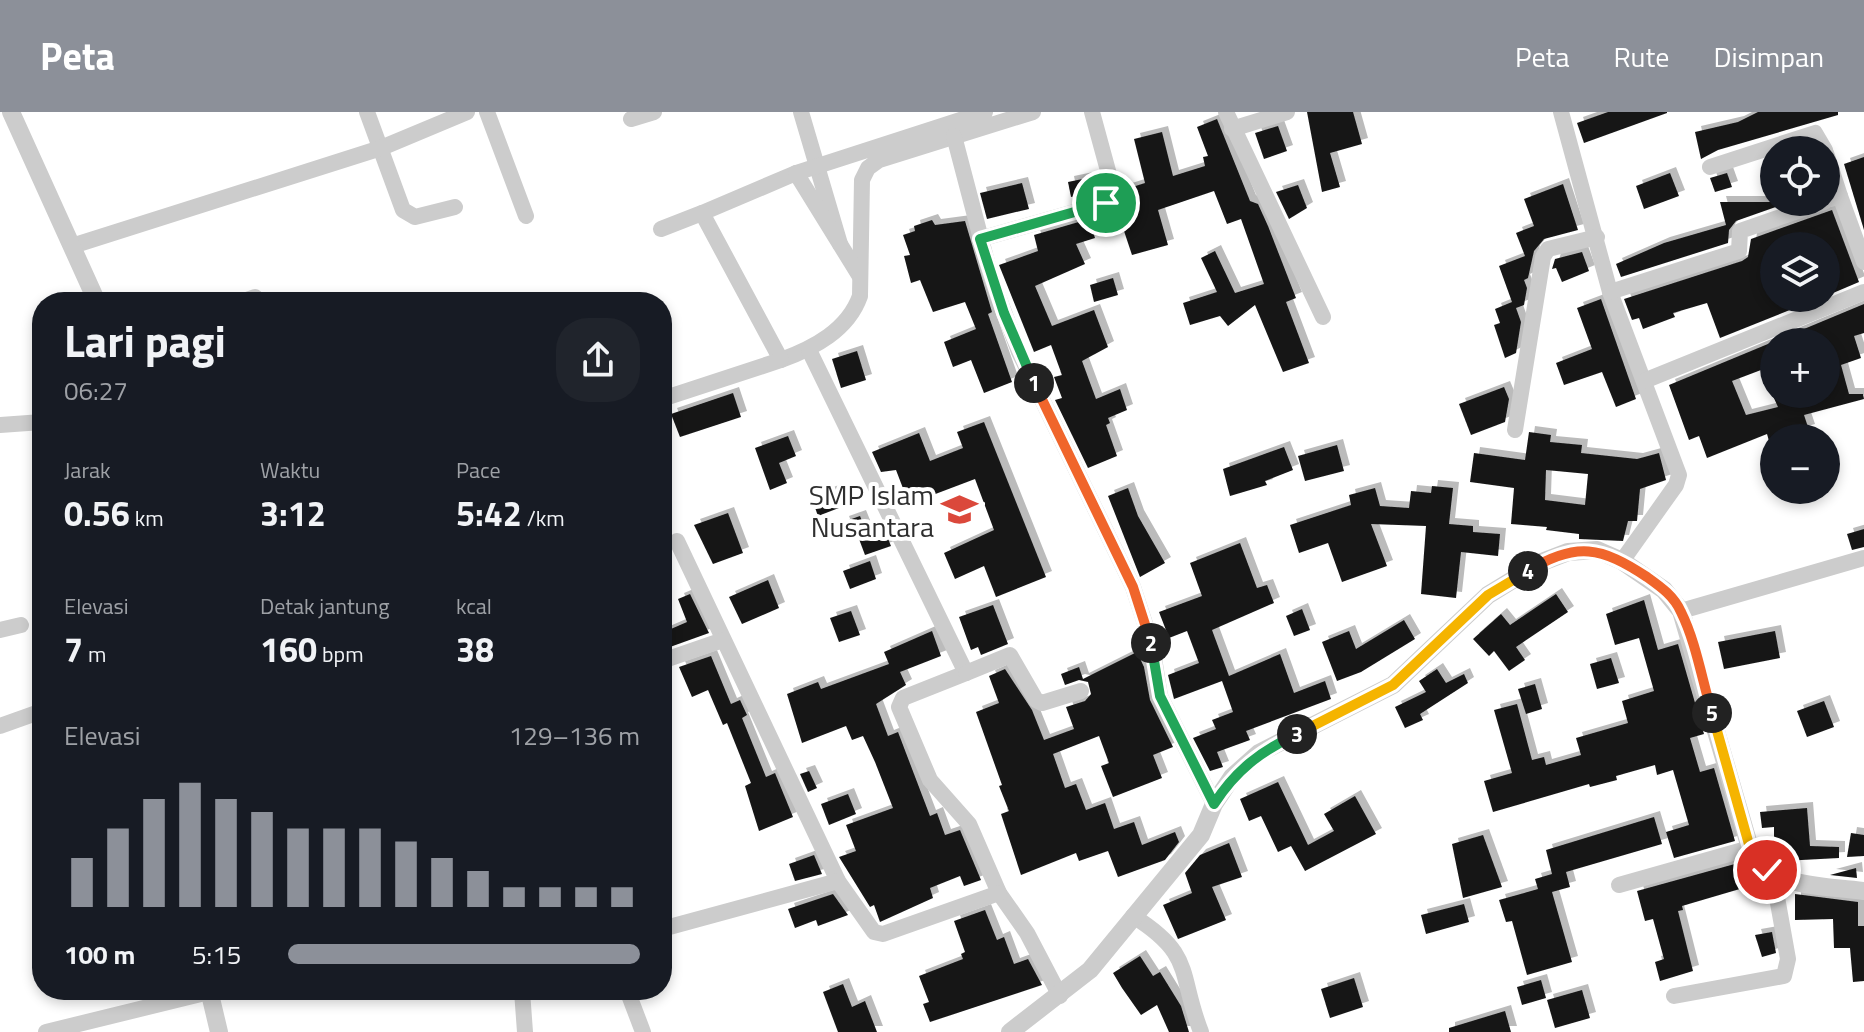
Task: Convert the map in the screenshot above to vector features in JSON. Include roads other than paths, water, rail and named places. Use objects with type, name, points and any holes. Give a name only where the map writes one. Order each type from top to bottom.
[{"type":"street","points":[[11,112],[93,292]]},
{"type":"street","points":[[367,112],[400,203],[409,215],[455,207]]},
{"type":"street","points":[[487,112],[526,216]]},
{"type":"street","points":[[631,119],[654,112]]},
{"type":"street","points":[[801,112],[840,244]]},
{"type":"street","points":[[661,229],[796,173],[985,112]]},
{"type":"street","points":[[672,396],[809,350],[855,310],[860,276],[861,194],[868,168],[879,160],[1033,112]]},
{"type":"street","points":[[980,239],[1106,203],[1113,189],[1092,112]]},
{"type":"street","points":[[1226,112],[1323,317]]},
{"type":"street","points":[[1232,129],[1287,112]]},
{"type":"street","points":[[1561,112],[1610,292],[1679,475],[1676,485],[1622,561]]},
{"type":"street","points":[[72,246],[381,148],[456,114]]},
{"type":"street","points":[[954,136],[980,239],[1019,352],[1133,587],[1152,645],[1160,696],[1214,804]]},
{"type":"street","points":[[1710,167],[1760,151]]},
{"type":"street","points":[[796,173],[860,276]]},
{"type":"street","points":[[702,213],[781,360]]},
{"type":"street","points":[[1610,292],[1739,251],[1739,232],[1784,216]]},
{"type":"street","points":[[1839,216],[1864,262]]},
{"type":"street","points":[[1515,430],[1543,257],[1554,247],[1597,237]]},
{"type":"street","points":[[1644,381],[1864,292]]},
{"type":"street","points":[[809,350],[966,673]]},
{"type":"street","points":[[0,425],[32,423]]},
{"type":"street","points":[[677,541],[838,881],[871,929],[879,935],[999,893]]},
{"type":"street","points":[[1010,1032],[1090,970],[1201,835],[1214,804],[1232,777],[1259,753],[1393,685],[1488,595],[1542,562],[1568,552],[1597,550],[1622,561],[1664,590],[1681,611],[1750,848],[1773,875],[1790,881],[1864,891]]},
{"type":"street","points":[[1681,611],[1864,558]]},
{"type":"street","points":[[0,630],[21,625]]},
{"type":"street","points":[[672,658],[723,640]]},
{"type":"street","points":[[1060,996],[1027,933],[999,893],[969,824],[930,780],[899,707],[903,698],[1013,656],[1036,700],[1048,703],[1081,691]]},
{"type":"street","points":[[0,726],[32,715]]},
{"type":"street","points":[[1619,885],[1750,848]]},
{"type":"street","points":[[1674,996],[1784,976],[1788,959],[1773,875]]},
{"type":"street","points":[[672,926],[838,881]]},
{"type":"street","points":[[1133,916],[1155,930],[1175,951],[1188,976],[1201,1032]]},
{"type":"street","points":[[46,1032],[173,1000]]},
{"type":"street","points":[[211,1000],[219,1032]]},
{"type":"street","points":[[523,1000],[525,1032]]},
{"type":"street","points":[[631,1000],[643,1032]]},
{"type":"place","name":"SMP Islam Nusantara","points":[[960,510]]}]
